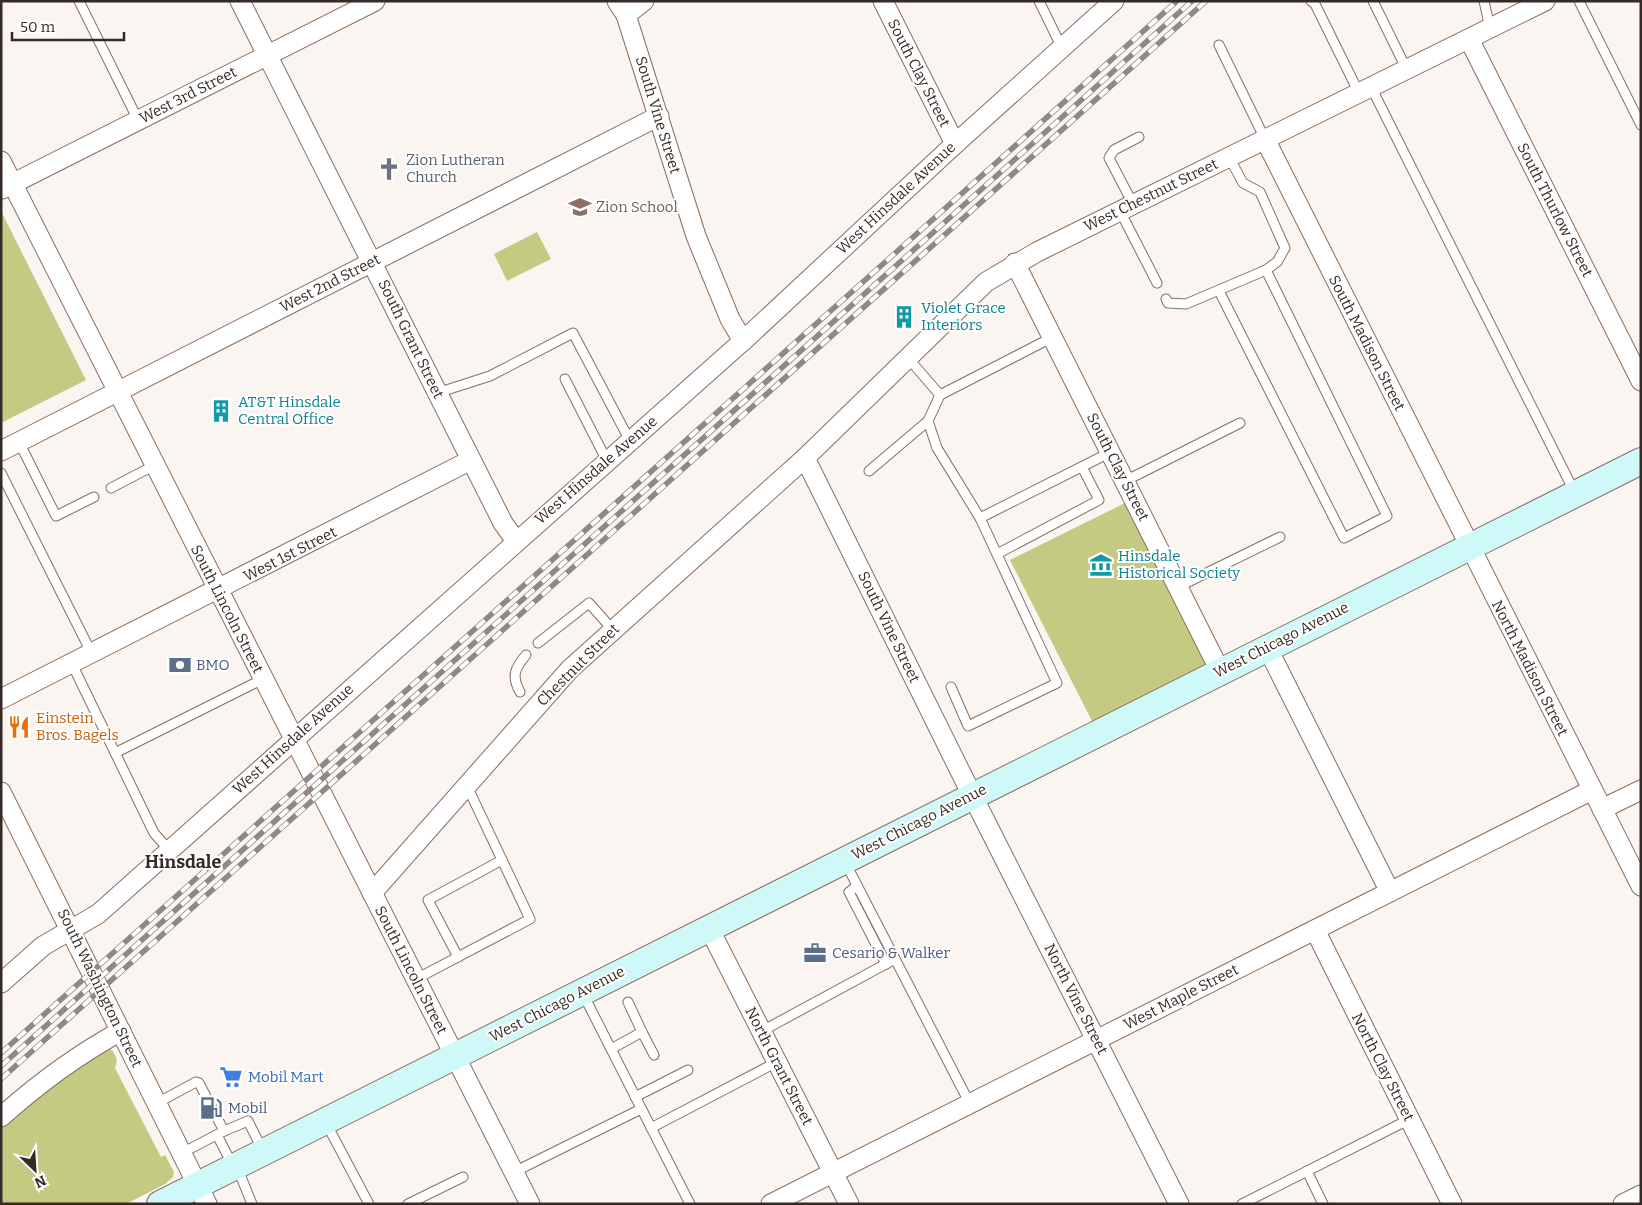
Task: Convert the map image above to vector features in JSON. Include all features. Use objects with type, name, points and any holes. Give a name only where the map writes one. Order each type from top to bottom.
[{"type":"main road","name":"West Chicago Avenue","points":[[160,1204],[202,1194],[235,1166],[1641,461]]},
{"type":"street","name":"South Grant Street","points":[[240,1],[503,523],[516,541]]},
{"type":"street","name":"West 3rd Street","points":[[7,186],[375,1]]},
{"type":"street","points":[[621,8],[644,1]]},
{"type":"street","name":"South Clay Street","points":[[883,1],[955,144]]},
{"type":"street","name":"West Hinsdale Avenue","points":[[1,983],[43,946],[98,914],[743,341],[955,144],[1114,1]]},
{"type":"street","name":"West Chestnut Street","points":[[805,458],[986,282],[1016,263],[1545,1]]},
{"type":"street","name":"South Vine Street","points":[[621,8],[659,116],[696,236],[730,319],[743,341]]},
{"type":"street","name":"South Thurlow Street","points":[[1469,39],[1641,381]]},
{"type":"street","name":"West 2nd Street","points":[[1,451],[659,116]]},
{"type":"street","name":"South Madison Street","points":[[1265,139],[1469,546]]},
{"type":"street","name":"South Lincoln Street","points":[[1,161],[7,186],[119,391],[530,1204]]},
{"type":"street","name":"South Clay Street","points":[[1016,263],[1220,671]]},
{"type":"street","name":"South Vine Street","points":[[805,458],[973,795]]},
{"type":"street","name":"Chestnut Street","points":[[372,893],[570,669],[805,458]]},
{"type":"street","name":"West 1st Street","points":[[1,700],[471,460]]},
{"type":"street","name":"North Madison Street","points":[[1469,546],[1602,809]]},
{"type":"street","points":[[1267,647],[1390,892]]},
{"type":"street","name":"West Maple Street","points":[[771,1204],[1592,790]]},
{"type":"street","points":[[1641,790],[1602,809],[1641,886]]},
{"type":"street","name":"South Washington Street","points":[[1,792],[202,1194]]},
{"type":"street","name":"North Vine Street","points":[[973,795],[1179,1204]]},
{"type":"street","name":"North Grant Street","points":[[709,928],[849,1204]]},
{"type":"street","name":"North Clay Street","points":[[1314,930],[1452,1204]]},
{"type":"street","points":[[1,1117],[41,1081],[79,1055],[121,1031]]},
{"type":"street","points":[[1623,1204],[1641,1195]]},
{"type":"lane","points":[[79,1],[138,120]]},
{"type":"lane","points":[[1039,1],[1062,48]]},
{"type":"lane","points":[[1311,1],[1315,4],[1365,90],[1575,493]]},
{"type":"lane","points":[[1373,1],[1406,70]]},
{"type":"lane","points":[[1484,1],[1490,28]]},
{"type":"lane","points":[[1579,1],[1641,125]]},
{"type":"lane","points":[[1219,45],[1265,139]]},
{"type":"lane","points":[[1138,137],[1114,150],[1109,158],[1126,207],[1157,283]]},
{"type":"lane","points":[[1166,299],[1168,302],[1186,304],[1219,291],[1266,270],[1277,262],[1285,248],[1260,192],[1243,183],[1229,157]]},
{"type":"lane","points":[[1219,291],[1344,538],[1387,516],[1266,270]]},
{"type":"lane","points":[[437,392],[490,376],[573,334],[630,441]]},
{"type":"lane","points":[[870,471],[928,421],[940,395],[1053,337]]},
{"type":"lane","points":[[908,358],[940,395]]},
{"type":"lane","points":[[565,379],[607,462]]},
{"type":"lane","points":[[928,421],[937,448],[980,518],[1057,683],[968,726],[950,687]]},
{"type":"lane","points":[[1125,481],[1240,423]]},
{"type":"lane","points":[[19,442],[56,516],[94,497]]},
{"type":"lane","points":[[980,518],[1111,452]]},
{"type":"lane","points":[[111,488],[155,465]]},
{"type":"lane","points":[[997,554],[1099,500],[1082,467]]},
{"type":"lane","points":[[1,473],[92,654]]},
{"type":"lane","points":[[1178,587],[1280,537]]},
{"type":"lane","points":[[538,643],[589,603],[612,630]]},
{"type":"lane","points":[[520,692],[514,682],[514,674],[516,666],[526,655]]},
{"type":"lane","points":[[72,664],[154,833],[169,850]]},
{"type":"lane","points":[[115,753],[263,679]]},
{"type":"lane","points":[[416,980],[530,919],[467,785]]},
{"type":"lane","points":[[458,957],[428,900],[502,860]]},
{"type":"lane","points":[[844,860],[970,1104]]},
{"type":"lane","points":[[857,886],[849,892],[886,964]]},
{"type":"lane","points":[[762,1031],[895,959]]},
{"type":"lane","points":[[582,992],[690,1204]]},
{"type":"lane","points":[[628,1002],[654,1055]]},
{"type":"lane","points":[[611,1049],[642,1032]]},
{"type":"lane","points":[[651,1128],[777,1062]]},
{"type":"lane","points":[[635,1097],[688,1070]]},
{"type":"lane","points":[[157,1103],[196,1082],[199,1083],[252,1204]]},
{"type":"lane","points":[[514,1172],[642,1109]]},
{"type":"lane","points":[[1242,1204],[1410,1119]]},
{"type":"lane","points":[[182,1154],[245,1120],[264,1152]]},
{"type":"lane","points":[[325,1121],[369,1204]]},
{"type":"lane","points":[[1307,1171],[1323,1204]]},
{"type":"lane","points":[[408,1204],[463,1177]]},
{"type":"green space","points":[[1,211],[86,380],[1,423]]},
{"type":"green space","points":[[537,232],[551,259],[507,281],[494,254]]},
{"type":"green space","points":[[1127,502],[1210,667],[1094,725],[1010,560]]},
{"type":"green space","points":[[108,1048],[113,1051],[117,1060],[115,1068],[161,1157],[165,1155],[174,1172],[173,1177],[165,1184],[126,1204],[1,1204],[1,1125],[34,1096]]},
{"type":"railway","points":[[1,1053],[1177,1]]},
{"type":"railway","points":[[1,1066],[1192,1]]},
{"type":"railway","points":[[1,1079],[1206,1]]},
{"type":"place","name":"Zion Lutheran Church","points":[[389,169]]},
{"type":"place","name":"Zion School","points":[[580,207]]},
{"type":"place","name":"Violet Grace Interiors","points":[[904,317]]},
{"type":"place","name":"AT&T Hinsdale Central Office","points":[[221,411]]},
{"type":"place","name":"Hinsdale Historical Society","points":[[1101,565]]},
{"type":"place","name":"BMO","points":[[180,665]]},
{"type":"place","name":"Einstein Bros. Bagels","points":[[19,727]]},
{"type":"place","name":"Cesario & Walker","points":[[815,953]]},
{"type":"place","name":"Mobil Mart","points":[[231,1077]]},
{"type":"place","name":"Mobil","points":[[211,1108]]},
{"type":"district","name":"Hinsdale","points":[[183,862]]}]
